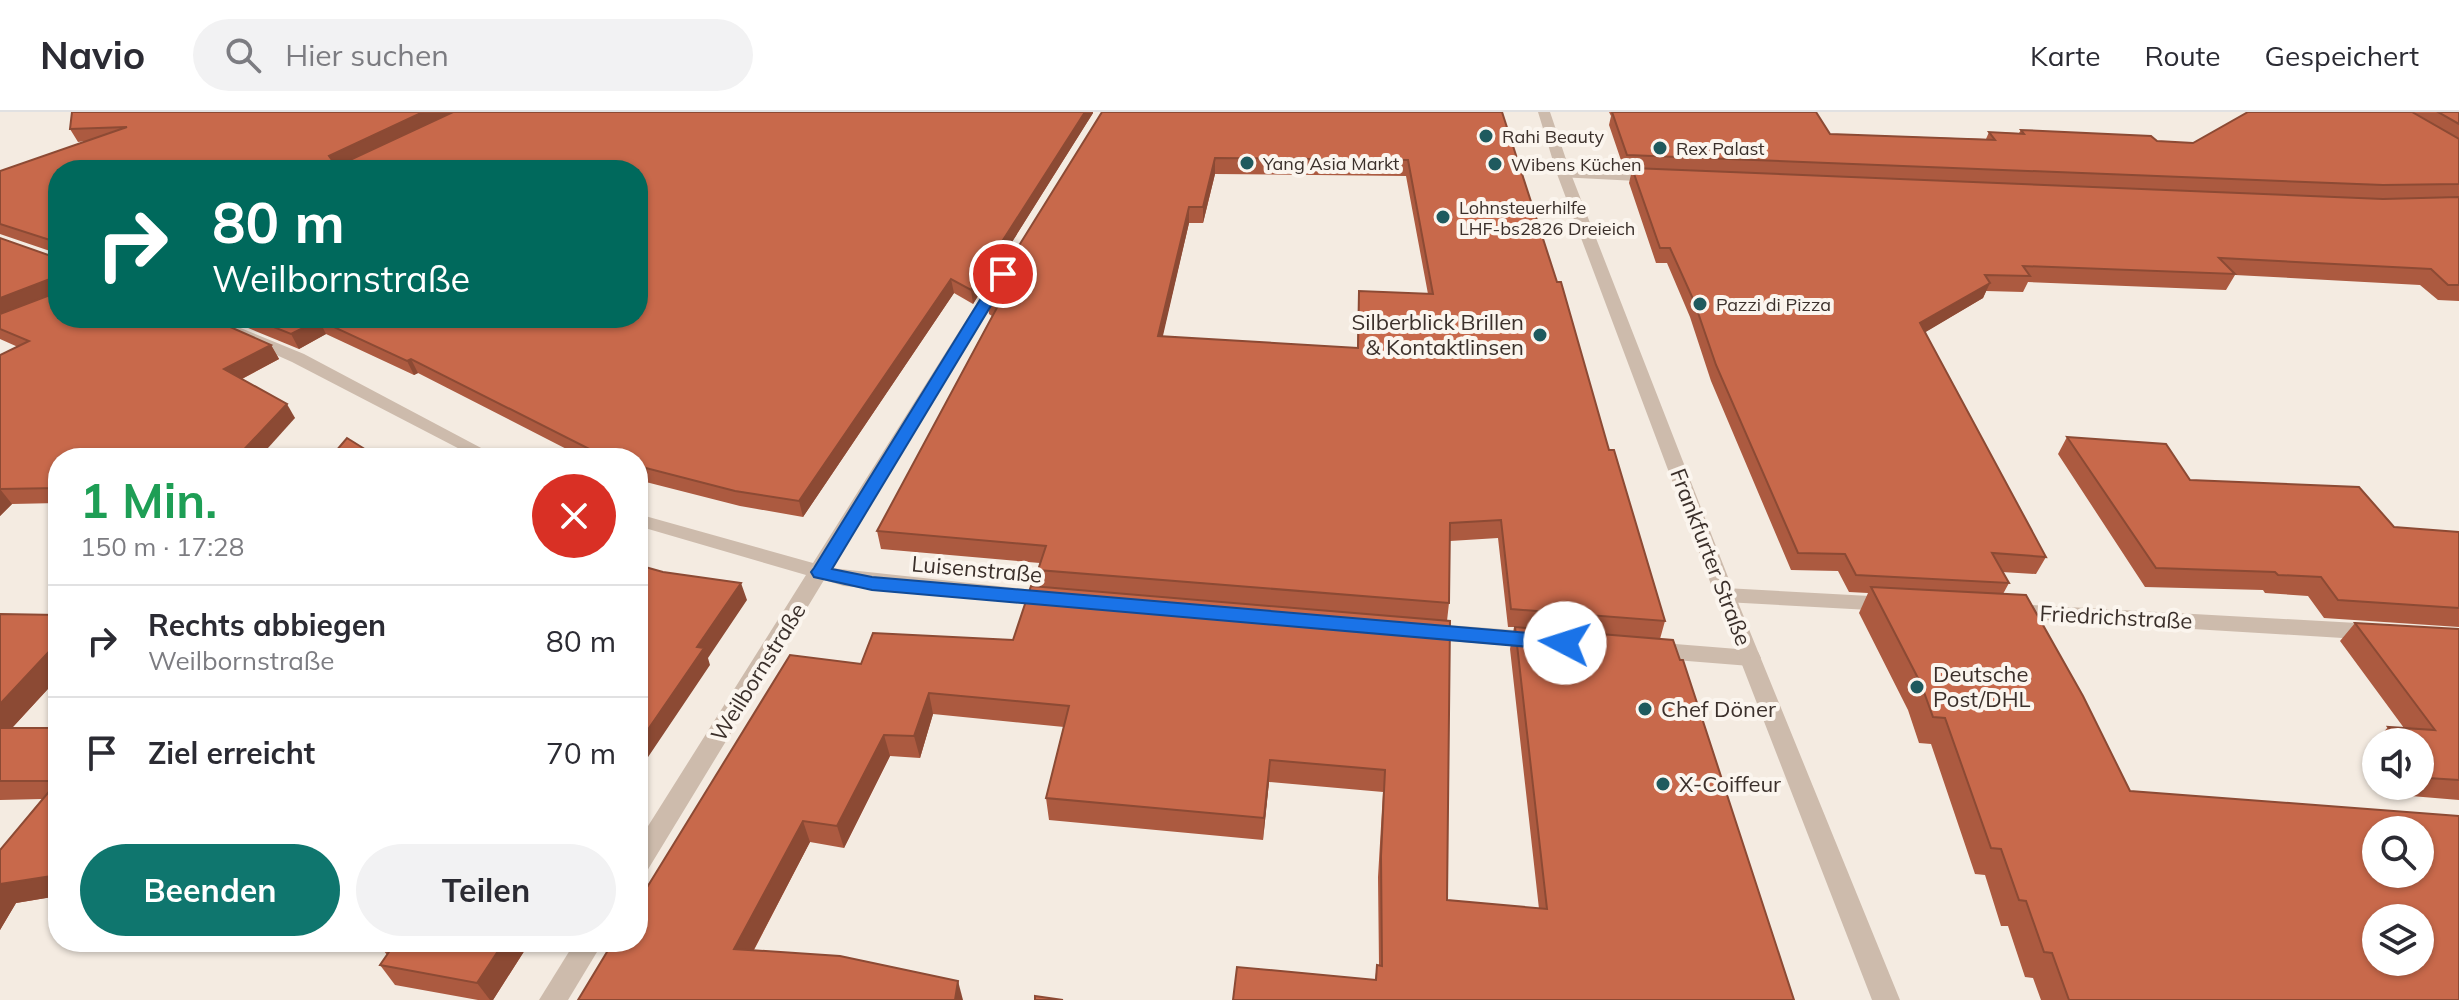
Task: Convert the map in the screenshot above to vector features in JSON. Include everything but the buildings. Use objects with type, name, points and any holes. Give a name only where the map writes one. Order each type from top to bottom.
[{"type":"street","name":"Frankfurter Straße","points":[[1544,112],[1564,174],[1725,595],[1886,1000]]},
{"type":"street","points":[[1564,174],[1667,178]]},
{"type":"street","name":"Weilbornstraße","points":[[648,848],[1012,261]]},
{"type":"street","points":[[226,328],[298,358],[472,448]]},
{"type":"street","name":"Luisenstraße","points":[[648,523],[872,584],[1077,601]]},
{"type":"street","points":[[1725,595],[1907,605]]},
{"type":"street","name":"Friedrichstraße","points":[[1986,610],[2396,633]]},
{"type":"street","points":[[1408,629],[1565,643]]},
{"type":"street","points":[[1623,647],[1750,658]]},
{"type":"street","points":[[553,1000],[584,952]]},
{"type":"place","name":"Rahi Beauty","points":[[1486,136]]},
{"type":"place","name":"Rex Palast","points":[[1660,148]]},
{"type":"place","name":"Yang Asia Markt","points":[[1247,163]]},
{"type":"place","name":"Wibens Küchen","points":[[1495,164]]},
{"type":"place","name":"Lohnsteuerhilfe LHF-bs2826 Dreieich","points":[[1443,217]]},
{"type":"place","name":"Pazzi di Pizza","points":[[1700,304]]},
{"type":"place","name":"Silberblick Brillen & Kontaktlinsen","points":[[1540,335]]},
{"type":"place","name":"Deutsche Post/DHL","points":[[1917,687]]},
{"type":"place","name":"Chef Döner","points":[[1645,709]]},
{"type":"place","name":"X-Coiffeur","points":[[1663,784]]},
{"type":"route","points":[[1003,274],[820,572],[872,584],[1565,643]]}]
